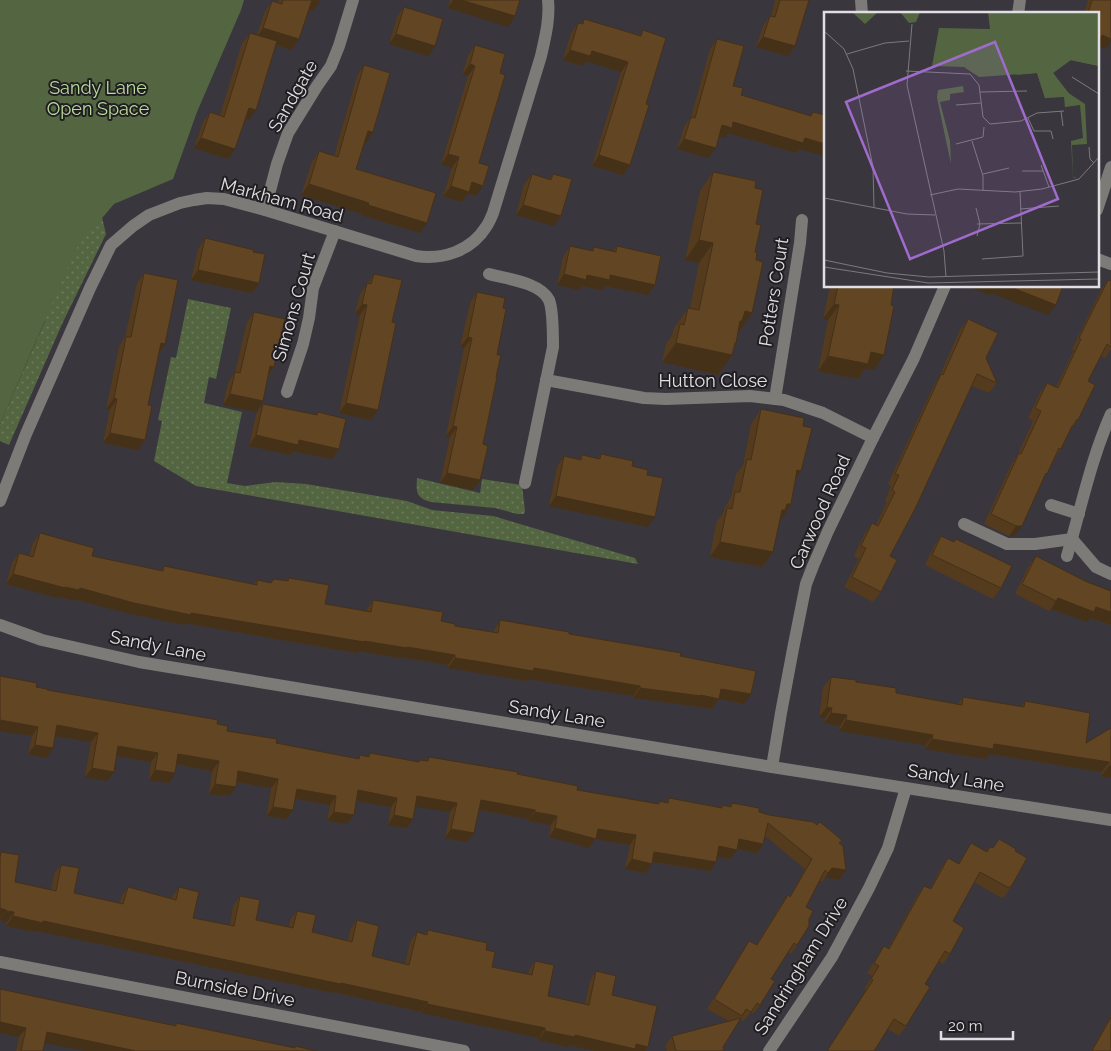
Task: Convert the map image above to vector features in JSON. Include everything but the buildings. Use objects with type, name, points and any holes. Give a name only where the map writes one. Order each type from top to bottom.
[{"type":"street","name":"Sandgate","points":[[265,210],[277,164],[288,133],[331,66],[353,0]]},
{"type":"street","name":"Markham Road","points":[[0,501],[26,434],[111,245],[149,215],[180,203],[207,198],[224,199],[416,256],[428,258],[442,257],[472,243],[485,228],[493,213],[541,56],[546,36],[549,10],[548,0]]},
{"type":"street","points":[[1098,207],[1111,167]]},
{"type":"street","name":"Potters Court","points":[[775,398],[802,220]]},
{"type":"street","name":"Simons Court","points":[[287,392],[303,344],[313,288],[335,231]]},
{"type":"street","points":[[1098,259],[1111,264]]},
{"type":"street","points":[[489,274],[542,290],[549,300],[553,347],[525,483]]},
{"type":"street","name":"Carwood Road","points":[[772,767],[782,704],[806,584],[828,531],[914,358],[945,288]]},
{"type":"street","name":"Hutton Close","points":[[546,380],[644,398],[676,399],[750,396],[775,398],[823,413],[873,438]]},
{"type":"street","points":[[1067,556],[1090,472],[1111,414]]},
{"type":"street","points":[[1051,505],[1078,514]]},
{"type":"street","points":[[964,524],[1007,544],[1035,544],[1072,539]]},
{"type":"street","points":[[1072,539],[1096,567],[1111,574]]},
{"type":"street","name":"Sandy Lane","points":[[0,625],[42,640],[139,662],[772,767],[1111,820]]},
{"type":"street","name":"Sandringham Drive","points":[[769,1051],[832,957],[869,888],[888,848],[906,788]]},
{"type":"street","name":"Burnside Drive","points":[[0,962],[464,1051]]},
{"type":"green space","name":"Sandy Lane Open Space","points":[[0,0],[244,0],[197,112],[173,179],[114,204],[76,249],[0,424]]},
{"type":"green space","points":[[95,188],[106,234],[63,322],[9,445],[0,441],[0,424],[45,321],[0,235]]},
{"type":"green space","points":[[188,299],[231,308],[216,379],[209,377],[204,403],[242,412],[227,483],[245,486],[276,482],[306,484],[407,501],[432,510],[493,516],[635,558],[638,564],[196,486],[154,461],[162,421],[158,420],[171,357],[176,358]]},
{"type":"green space","points":[[417,478],[480,493],[482,479],[522,485],[525,511],[524,514],[517,514],[495,508],[431,502],[422,499],[418,494]]}]
